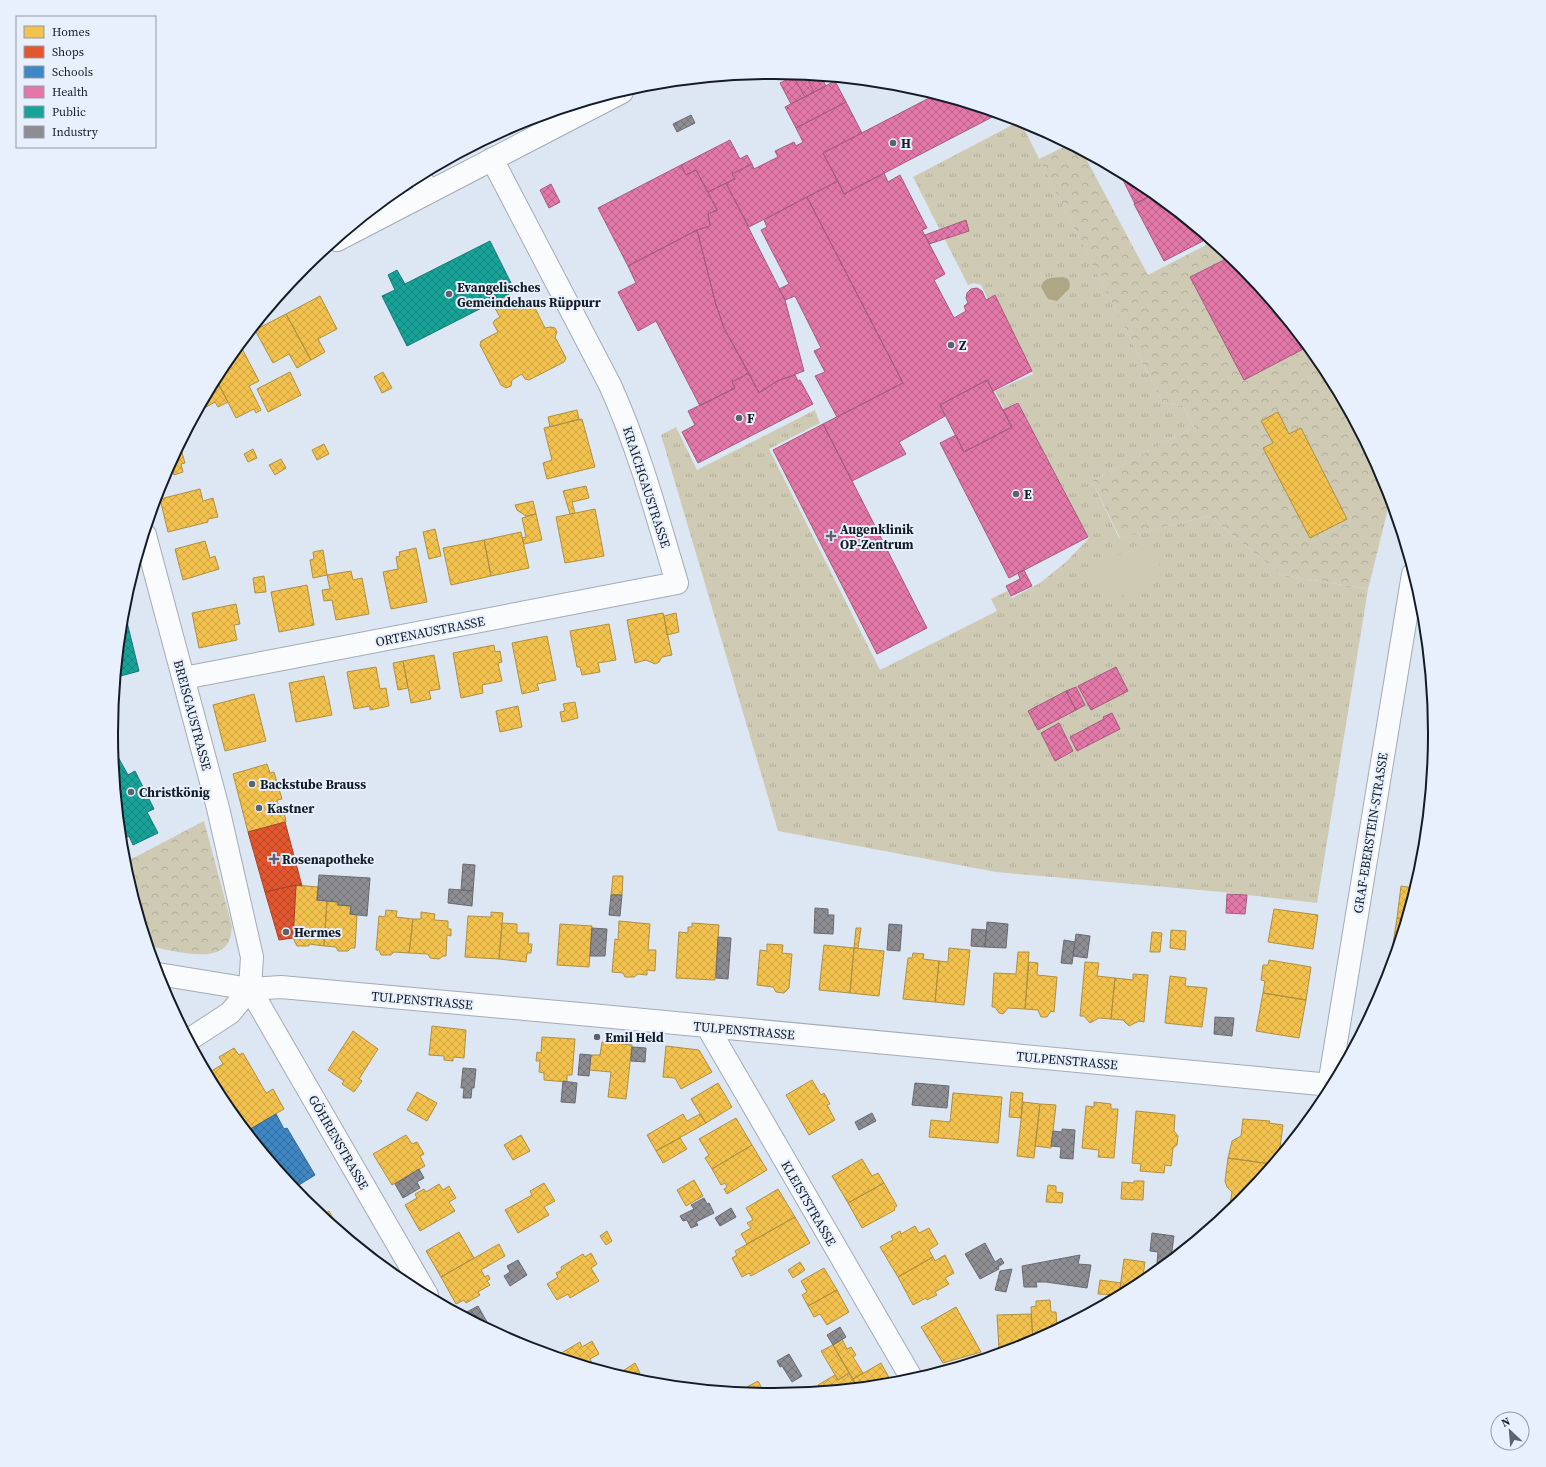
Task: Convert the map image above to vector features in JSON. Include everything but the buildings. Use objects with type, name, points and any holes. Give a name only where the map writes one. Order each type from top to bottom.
[{"type":"street","points":[[365,222],[424,184],[492,159],[605,101]]},
{"type":"street","name":"KRAICHGAUSTRASSE","points":[[492,159],[623,414],[642,464],[677,583]]},
{"type":"street","name":"BREISGAUSTRASSE","points":[[147,543],[218,808],[252,958],[250,989]]},
{"type":"street","name":"ORTENAUSTRASSE","points":[[184,678],[677,583]]},
{"type":"street","name":"GRAF-EBERSTEIN-STRASSE","points":[[1332,1073],[1411,588]]},
{"type":"street","name":"TULPENSTRASSE","points":[[165,975],[250,989],[281,987],[707,1026],[1324,1086]]},
{"type":"street","points":[[193,1037],[230,1013],[250,989]]},
{"type":"street","name":"GÖHRENSTRASSE","points":[[250,989],[421,1285]]},
{"type":"street","name":"KLEISTSTRASSE","points":[[707,1026],[909,1373]]},
{"type":"green space","points":[[1012,125],[1024,130],[1163,403],[1183,406],[1194,427],[1092,481],[1119,538],[1209,516],[1282,575],[1368,589],[1317,903],[1222,892],[996,872],[778,831],[661,435],[676,427],[697,470],[815,410],[820,423],[769,449],[880,670],[997,611],[991,599],[1007,591],[1012,598],[1040,583],[1066,562],[1089,538],[1018,402],[1004,409],[995,391],[1033,374],[995,295],[988,299],[981,285],[974,283],[968,285],[913,177]]},
{"type":"green space","points":[[1064,147],[1086,160],[1148,275],[1206,245],[1204,240],[1265,302],[1292,335],[1340,406],[1360,444],[1378,483],[1388,509],[1368,589],[1282,575],[1209,516],[1120,538],[1092,481],[1194,427],[1183,406],[1163,403],[1039,159]]},
{"type":"green space","points":[[1147,540],[1164,574],[1107,604],[1089,570]]},
{"type":"green space","points":[[204,821],[232,926],[231,936],[224,948],[205,954],[193,954],[154,947],[141,903],[131,859]]},
{"type":"shaded area","points":[[1063,277],[1068,279],[1070,284],[1069,289],[1057,301],[1048,299],[1041,287],[1042,283],[1050,278]]},
{"type":"place","name":"H","points":[[893,143]]},
{"type":"place","name":"Evangelisches Gemeindehaus Rüppurr","points":[[449,294]]},
{"type":"place","name":"Z","points":[[951,345]]},
{"type":"place","name":"F","points":[[739,418]]},
{"type":"place","name":"E","points":[[1016,494]]},
{"type":"place","name":"Augenklinik OP-Zentrum","points":[[831,536]]},
{"type":"place","name":"Backstube Brauss","points":[[252,784]]},
{"type":"place","name":"Christkönig","points":[[131,792]]},
{"type":"place","name":"Kastner","points":[[259,808]]},
{"type":"place","name":"Rosenapotheke","points":[[274,859]]},
{"type":"place","name":"Hermes","points":[[286,932]]},
{"type":"place","name":"Emil Held","points":[[597,1037]]}]
